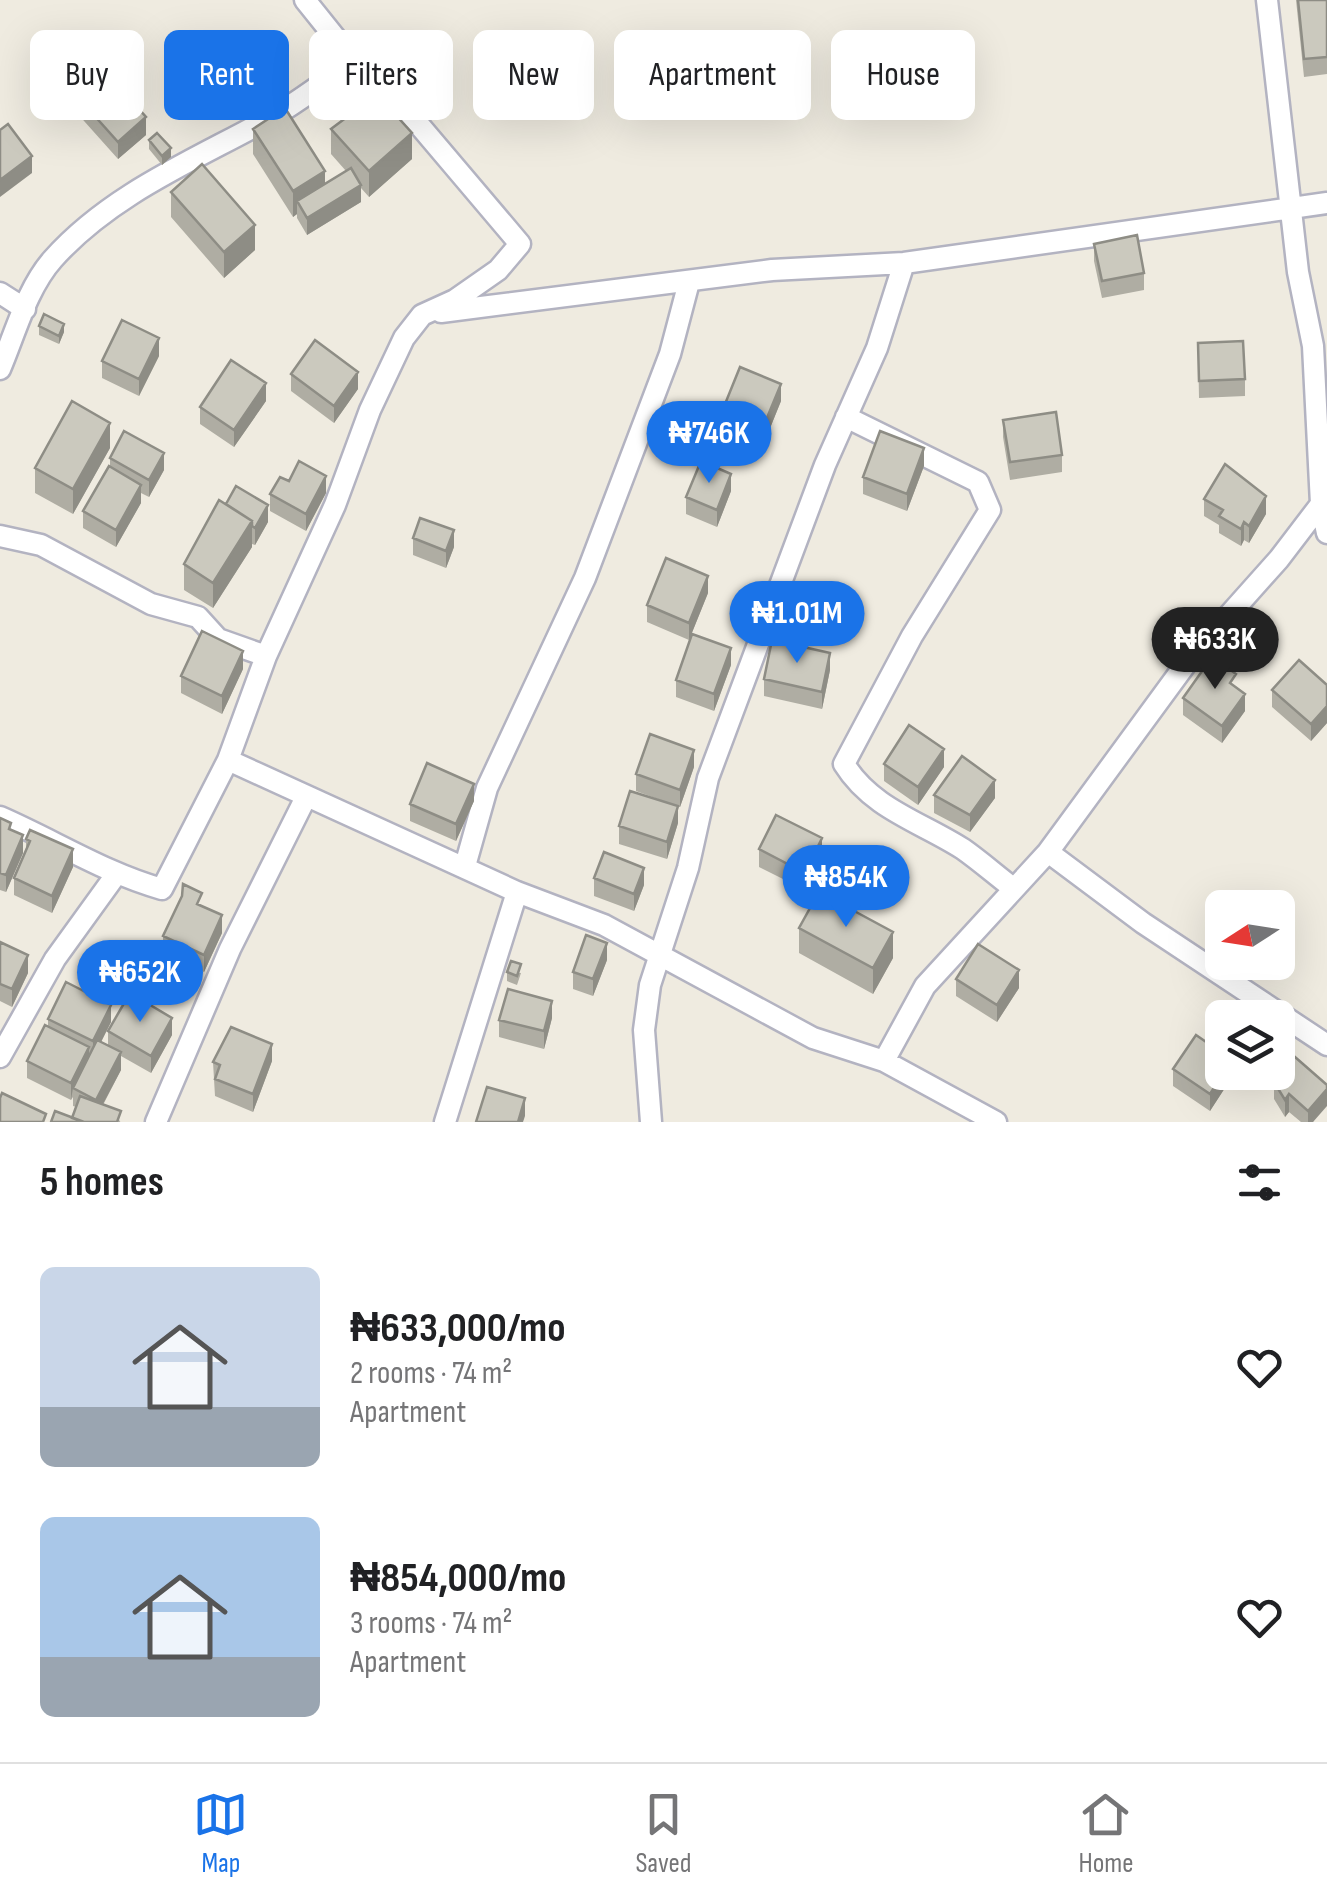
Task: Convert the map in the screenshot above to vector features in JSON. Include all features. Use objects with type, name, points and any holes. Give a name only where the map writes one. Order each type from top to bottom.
[{"type":"street","points":[[305,0],[329,30]]},
{"type":"street","points":[[1267,0],[1298,272],[1314,346],[1321,504],[1327,533]]},
{"type":"street","points":[[0,370],[25,309],[52,260],[106,213],[213,145],[265,121],[309,91]]},
{"type":"street","points":[[0,817],[116,876],[162,890],[228,760],[266,656],[335,505],[370,410],[404,338],[422,314],[455,300],[498,270],[520,244],[416,120]]},
{"type":"street","points":[[422,314],[772,270],[904,263],[1327,203]]},
{"type":"street","points":[[651,1122],[644,1030],[650,984],[688,868],[708,778],[846,417],[877,348],[904,263]]},
{"type":"street","points":[[465,866],[488,788],[585,578],[670,354],[689,282]]},
{"type":"street","points":[[0,293],[25,309]]},
{"type":"street","points":[[846,417],[978,482],[990,510],[912,636],[844,764],[856,784],[882,806],[964,850],[1013,888]]},
{"type":"street","points":[[884,1061],[926,986],[1048,852],[1188,661],[1279,559],[1321,504]]},
{"type":"street","points":[[0,536],[41,545],[151,604],[198,618],[218,639],[266,656]]},
{"type":"street","points":[[228,760],[517,892],[604,925],[660,959],[813,1038],[884,1061],[996,1122]]},
{"type":"street","points":[[156,1122],[230,950],[306,797]]},
{"type":"street","points":[[1048,852],[1143,923],[1327,1046]]},
{"type":"street","points":[[0,1057],[55,959],[116,876]]},
{"type":"street","points":[[445,1122],[517,892]]},
{"type":"building","points":[[1298,0],[1327,0],[1327,57],[1304,59]]},
{"type":"building","points":[[289,114],[325,171],[293,191],[253,129],[267,120],[289,120]]},
{"type":"building","points":[[98,120],[143,120],[118,142]]},
{"type":"building","points":[[343,120],[400,120],[412,133],[369,171],[331,129]]},
{"type":"building","points":[[8,124],[32,156],[0,180],[0,130]]},
{"type":"building","points":[[157,133],[171,148],[162,156],[149,140]]},
{"type":"building","points":[[202,164],[255,225],[224,252],[171,192]]},
{"type":"building","points":[[351,168],[361,185],[307,218],[297,201]]},
{"type":"building","points":[[1137,235],[1144,273],[1102,281],[1094,244]]},
{"type":"building","points":[[44,314],[64,324],[59,336],[39,326]]},
{"type":"building","points":[[122,320],[159,338],[139,379],[102,361]]},
{"type":"building","points":[[315,340],[358,372],[334,406],[291,374]]},
{"type":"building","points":[[1243,341],[1245,379],[1199,381],[1198,343]]},
{"type":"building","points":[[231,360],[266,383],[234,430],[200,407]]},
{"type":"building","points":[[740,367],[781,384],[764,425],[723,409]]},
{"type":"building","points":[[72,401],[110,423],[73,489],[35,468]]},
{"type":"building","points":[[1056,412],[1062,455],[1010,462],[1003,420]]},
{"type":"building","points":[[124,431],[164,453],[149,480],[110,458]]},
{"type":"building","points":[[880,431],[924,448],[907,494],[863,477]]},
{"type":"building","points":[[299,461],[326,476],[306,514],[270,494],[280,477],[289,481]]},
{"type":"building","points":[[701,461],[731,474],[717,510],[686,497]]},
{"type":"building","points":[[1225,464],[1266,496],[1249,526],[1244,522],[1241,529],[1219,516],[1223,510],[1204,499]]},
{"type":"building","points":[[109,466],[141,485],[116,530],[83,511]]},
{"type":"building","points":[[236,486],[268,505],[255,528],[252,521],[226,504]]},
{"type":"building","points":[[219,500],[252,521],[213,583],[184,564]]},
{"type":"building","points":[[420,518],[454,530],[446,551],[413,538]]},
{"type":"building","points":[[666,558],[708,576],[689,623],[647,605]]},
{"type":"building","points":[[202,631],[243,651],[222,696],[181,676]]},
{"type":"building","points":[[692,634],[731,648],[714,694],[676,680]]},
{"type":"building","points":[[772,640],[830,653],[822,692],[764,679]]},
{"type":"building","points":[[1212,657],[1236,674],[1230,683],[1245,694],[1222,726],[1183,698]]},
{"type":"building","points":[[1299,660],[1327,685],[1327,706],[1311,724],[1272,690]]},
{"type":"building","points":[[909,725],[944,749],[918,787],[884,764]]},
{"type":"building","points":[[650,734],[694,750],[680,790],[636,774]]},
{"type":"building","points":[[962,756],[995,780],[970,815],[934,795]]},
{"type":"building","points":[[427,763],[474,784],[456,824],[410,804]]},
{"type":"building","points":[[630,791],[678,806],[667,842],[619,826]]},
{"type":"building","points":[[776,815],[822,838],[805,873],[759,849]]},
{"type":"building","points":[[0,818],[11,823],[9,829],[23,835],[6,875],[0,873]]},
{"type":"building","points":[[30,830],[73,849],[52,896],[14,878],[30,841],[26,839]]},
{"type":"building","points":[[604,852],[644,868],[634,894],[594,878]]},
{"type":"building","points":[[183,884],[202,893],[197,904],[222,915],[204,955],[163,936],[182,896]]},
{"type":"building","points":[[819,892],[893,932],[873,968],[799,928]]},
{"type":"building","points":[[586,935],[607,943],[593,979],[573,972]]},
{"type":"building","points":[[0,942],[28,955],[12,989],[0,984]]},
{"type":"building","points":[[978,944],[1019,970],[997,1005],[956,979]]},
{"type":"building","points":[[511,961],[521,964],[517,976],[507,972]]},
{"type":"building","points":[[66,982],[111,1005],[93,1041],[48,1019]]},
{"type":"building","points":[[508,989],[552,1001],[544,1031],[499,1020]]},
{"type":"building","points":[[130,993],[172,1018],[151,1056],[108,1031]]},
{"type":"building","points":[[45,1025],[89,1047],[71,1083],[27,1061]]},
{"type":"building","points":[[231,1027],[272,1044],[253,1094],[215,1079],[220,1065],[213,1062]]},
{"type":"building","points":[[1196,1035],[1205,1041],[1205,1090],[1213,1090],[1210,1094],[1173,1069]]},
{"type":"building","points":[[97,1040],[121,1052],[96,1100],[73,1088]]},
{"type":"building","points":[[1295,1057],[1327,1085],[1308,1111],[1289,1094],[1285,1100],[1279,1090],[1295,1090]]},
{"type":"building","points":[[487,1087],[525,1098],[518,1122],[476,1122]]},
{"type":"building","points":[[2,1093],[46,1114],[43,1122],[0,1122]]},
{"type":"building","points":[[80,1096],[121,1111],[117,1122],[72,1118]]},
{"type":"building","points":[[55,1111],[84,1122],[51,1122]]}]
